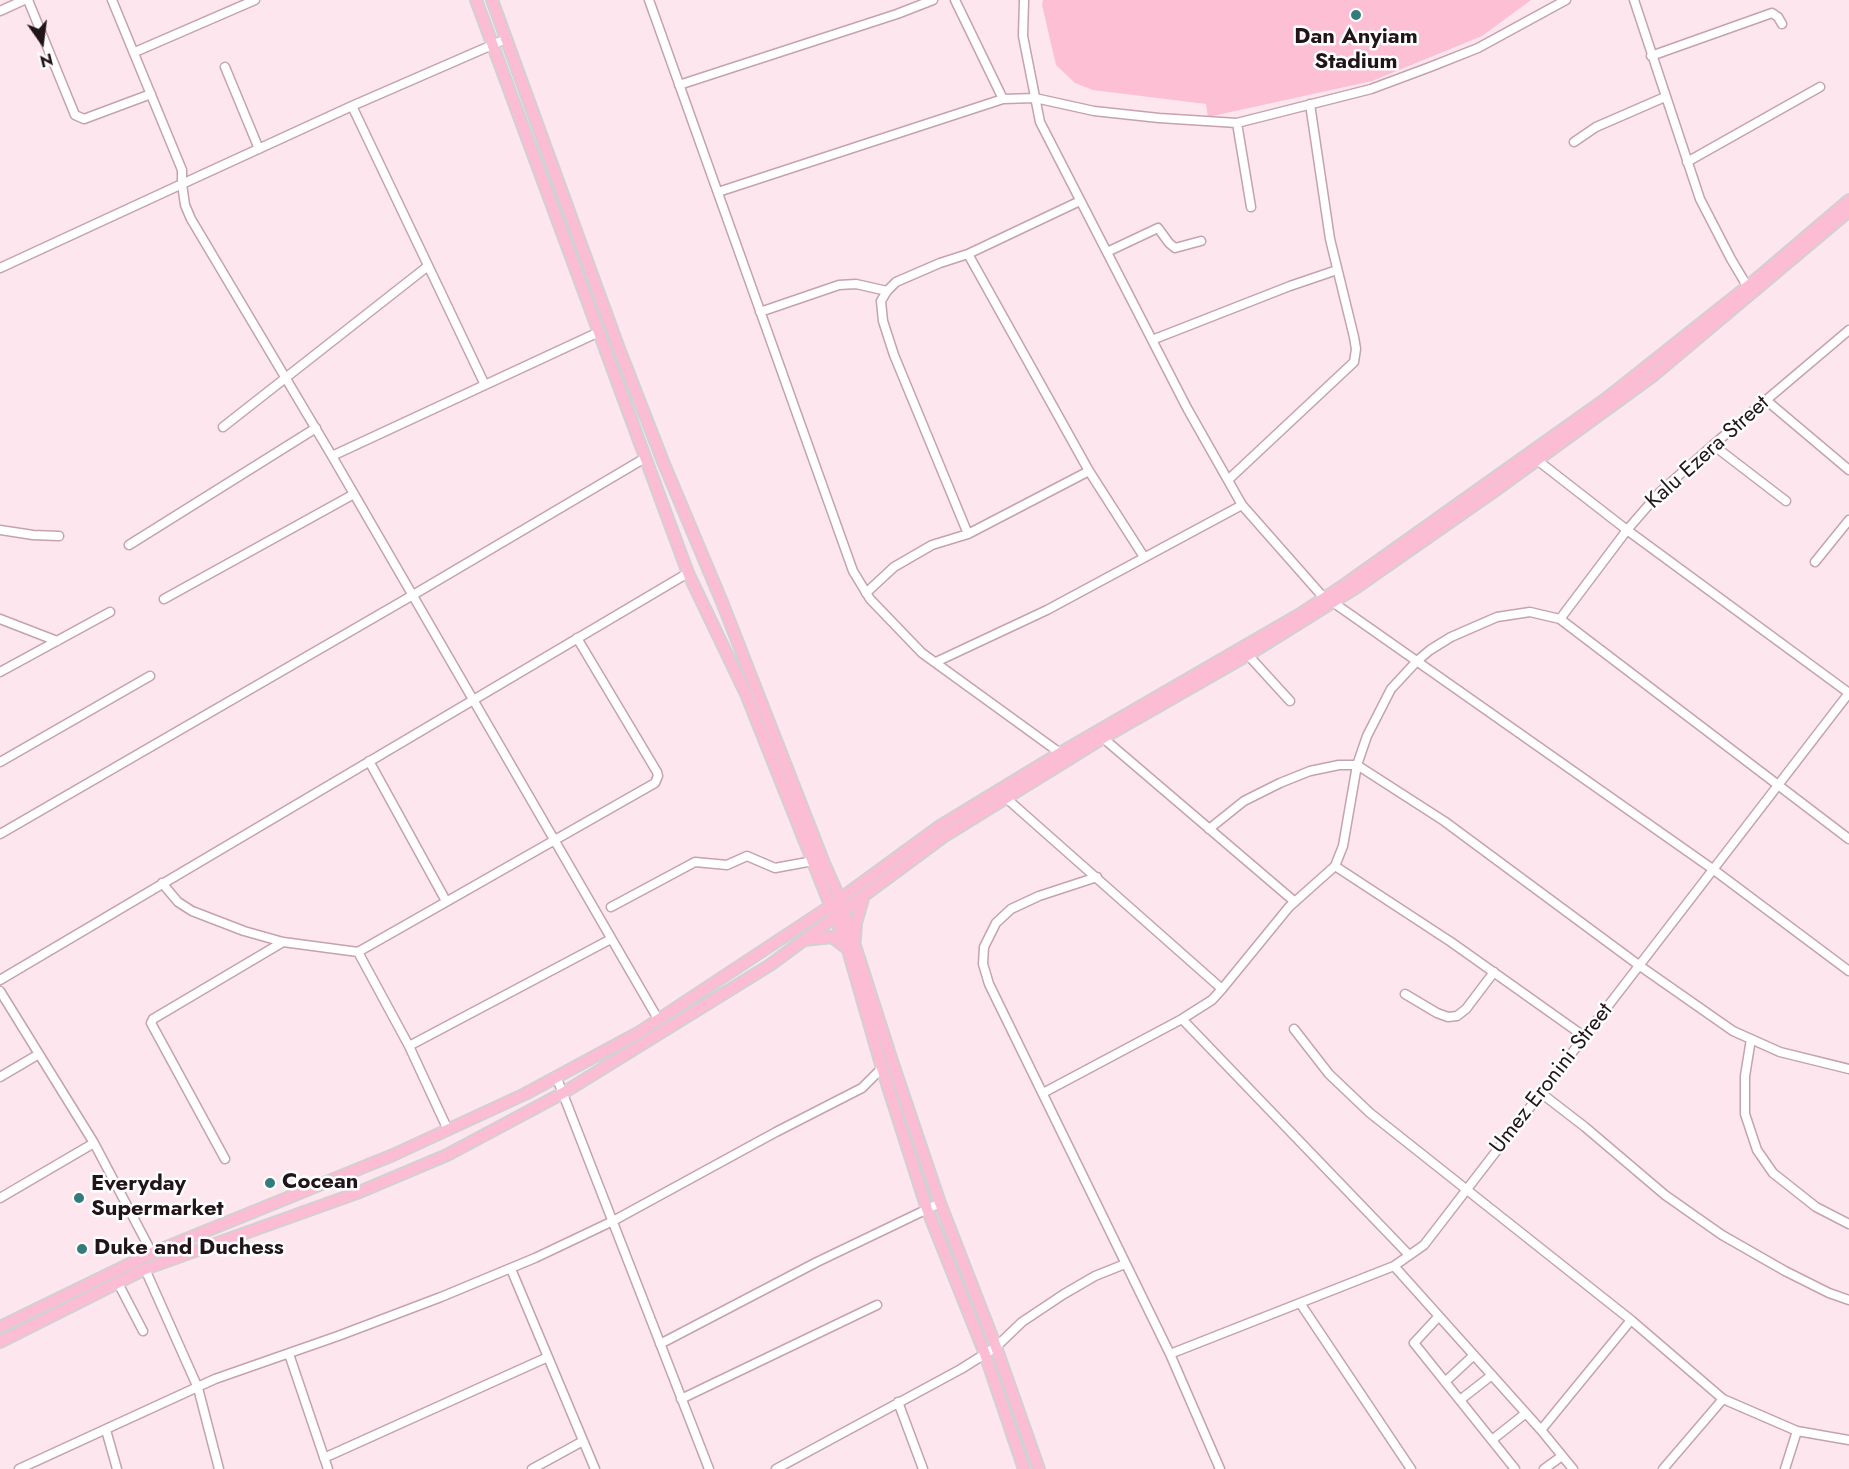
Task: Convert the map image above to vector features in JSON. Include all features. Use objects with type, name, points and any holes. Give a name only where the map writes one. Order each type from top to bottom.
[{"type":"main road","points":[[476,0],[688,573],[746,694],[832,912],[851,949],[940,1203],[996,1347],[1039,1469]]},
{"type":"main road","points":[[492,0],[648,423],[722,602],[819,852],[842,905],[882,1068],[927,1209],[985,1354],[1024,1469]]},
{"type":"main road","points":[[842,905],[864,895],[943,837],[1103,738],[1248,655],[1537,460],[1654,375],[1849,200]]},
{"type":"main road","points":[[0,1327],[152,1253],[393,1155],[448,1130],[525,1094],[638,1033],[832,912],[940,826],[1060,753],[1329,600],[1602,402],[1750,290],[1849,211]]},
{"type":"main road","points":[[634,428],[648,423]]},
{"type":"main road","points":[[851,949],[864,895]]},
{"type":"main road","points":[[0,1342],[145,1269],[357,1193],[447,1155],[563,1093],[770,965],[804,940],[832,912]]},
{"type":"main road","points":[[804,940],[832,937],[851,949]]},
{"type":"main road","points":[[243,1216],[250,1231]]},
{"type":"street","points":[[0,10],[26,0],[75,115],[84,118],[151,94]]},
{"type":"street","points":[[112,0],[182,170],[185,205],[191,219],[316,428],[658,1019]]},
{"type":"street","points":[[135,52],[255,0]]},
{"type":"street","points":[[649,0],[853,571],[866,593],[922,653],[1060,753]]},
{"type":"street","points":[[679,85],[897,14],[933,0]]},
{"type":"street","points":[[956,0],[1003,99]]},
{"type":"street","points":[[1024,0],[1023,36],[1040,122],[1186,408],[1242,505],[1329,600],[1714,870],[1849,971]]},
{"type":"street","points":[[718,192],[1003,99],[1035,98],[1094,111],[1237,123],[1371,89],[1478,48],[1566,0]]},
{"type":"street","points":[[1634,0],[1700,199],[1750,290]]},
{"type":"street","points":[[1651,56],[1772,13],[1778,16],[1782,24]]},
{"type":"street","points":[[0,268],[352,106],[506,39]]},
{"type":"street","points":[[225,67],[259,149]]},
{"type":"street","points":[[1687,162],[1820,87]]},
{"type":"street","points":[[1574,142],[1596,127],[1665,97]]},
{"type":"street","points":[[1228,480],[1354,362],[1356,350],[1354,337],[1330,239],[1310,104]]},
{"type":"street","points":[[352,106],[485,385]]},
{"type":"street","points":[[1237,123],[1251,207]]},
{"type":"street","points":[[968,534],[894,355],[883,321],[881,301],[896,282],[940,263],[968,255],[1080,201]]},
{"type":"street","points":[[1107,252],[1158,228],[1168,243],[1175,248],[1201,241]]},
{"type":"street","points":[[968,255],[1089,471],[1144,557]]},
{"type":"street","points":[[223,426],[428,266]]},
{"type":"street","points":[[1152,340],[1337,270]]},
{"type":"street","points":[[760,312],[839,285],[856,284],[887,291]]},
{"type":"street","name":"Kalu Ezera Street","points":[[1560,619],[1627,530],[1660,492],[1713,444],[1849,330]]},
{"type":"street","points":[[332,456],[599,332]]},
{"type":"street","points":[[1766,400],[1849,470]]},
{"type":"street","points":[[129,545],[316,428]]},
{"type":"street","points":[[1713,444],[1786,501]]},
{"type":"street","points":[[0,834],[645,458]]},
{"type":"street","points":[[1537,460],[1627,530],[1849,693]]},
{"type":"street","points":[[866,593],[894,567],[932,545],[968,534],[1089,471]]},
{"type":"street","points":[[164,599],[354,494]]},
{"type":"street","points":[[936,662],[1047,610],[1242,505]]},
{"type":"street","points":[[1815,562],[1849,520]]},
{"type":"street","points":[[0,530],[33,536],[59,536]]},
{"type":"street","points":[[0,980],[688,573]]},
{"type":"street","points":[[0,672],[110,612]]},
{"type":"street","points":[[1042,1093],[1212,1000],[1295,902],[1335,866],[1343,846],[1357,765],[1367,736],[1391,689],[1416,661],[1451,637],[1497,617],[1530,612],[1560,619],[1849,839]]},
{"type":"street","points":[[0,619],[57,641]]},
{"type":"street","points":[[162,883],[178,902],[192,911],[244,931],[284,942],[358,952],[655,783],[658,776],[578,638]]},
{"type":"street","points":[[1248,655],[1290,701]]},
{"type":"street","points":[[0,762],[150,676]]},
{"type":"street","name":"Umez Eronini Street","points":[[1170,1354],[1394,1266],[1424,1245],[1849,693]]},
{"type":"street","points":[[1103,738],[1295,902]]},
{"type":"street","points":[[369,761],[446,901]]},
{"type":"street","points":[[1209,829],[1244,801],[1280,783],[1310,771],[1340,765],[1357,765],[1444,821],[1640,966],[1733,1031],[1780,1052],[1849,1069]]},
{"type":"street","points":[[1006,798],[1222,989]]},
{"type":"street","points":[[611,907],[695,862],[728,865],[747,856],[775,868],[813,861]]},
{"type":"street","points":[[1335,866],[1585,1036]]},
{"type":"street","points":[[1097,877],[1039,896],[1011,909],[996,923],[984,947],[983,964],[989,984],[1170,1354],[1220,1469]]},
{"type":"street","points":[[410,1046],[611,939]]},
{"type":"street","points":[[225,1159],[151,1023],[153,1019],[284,942]]},
{"type":"street","points":[[358,952],[410,1046],[448,1130]]},
{"type":"street","points":[[1405,994],[1437,1013],[1448,1017],[1457,1016],[1466,1009],[1494,972]]},
{"type":"street","points":[[0,992],[94,1143],[152,1253]]},
{"type":"street","points":[[1182,1018],[1409,1255]]},
{"type":"street","points":[[1294,1029],[1329,1074],[1370,1113],[1631,1320],[1723,1399],[1797,1431],[1849,1440]]},
{"type":"street","points":[[1751,1039],[1745,1076],[1745,1114],[1757,1150],[1773,1173],[1816,1207],[1849,1224]]},
{"type":"street","points":[[0,1077],[39,1054]]},
{"type":"street","points":[[19,1469],[215,1379],[289,1354],[511,1269],[614,1221],[776,1132],[862,1088],[882,1068]]},
{"type":"street","points":[[556,1077],[614,1221],[708,1469]]},
{"type":"street","points":[[1541,1093],[1585,1127],[1665,1196],[1722,1236],[1785,1271],[1829,1293],[1849,1300]]},
{"type":"street","points":[[0,1198],[94,1143]]},
{"type":"street","points":[[660,1344],[940,1203]]},
{"type":"street","points":[[776,1469],[985,1354],[996,1347],[1022,1322],[1064,1294],[1095,1276],[1125,1264]]},
{"type":"street","points":[[1394,1266],[1573,1469]]},
{"type":"street","points":[[145,1269],[198,1388],[219,1469]]},
{"type":"street","points":[[511,1269],[595,1469]]},
{"type":"street","points":[[118,1283],[143,1331]]},
{"type":"street","points":[[1300,1303],[1411,1469]]},
{"type":"street","points":[[681,1399],[877,1305]]},
{"type":"street","points":[[1439,1316],[1414,1343],[1515,1469]]},
{"type":"street","points":[[1541,1430],[1631,1320]]},
{"type":"street","points":[[289,1354],[328,1469]]},
{"type":"street","points":[[1445,1382],[1474,1355]]},
{"type":"street","points":[[324,1458],[548,1357]]},
{"type":"street","points":[[1460,1400],[1492,1375]]},
{"type":"street","points":[[1663,1469],[1723,1399]]},
{"type":"street","points":[[898,1402],[923,1469]]},
{"type":"street","points":[[1492,1440],[1526,1413]]},
{"type":"street","points":[[106,1430],[117,1469]]},
{"type":"street","points":[[1785,1469],[1797,1431]]},
{"type":"street","points":[[532,1469],[583,1441]]},
{"type":"street","points":[[1544,1469],[1562,1456]]},
{"type":"shaded area","points":[[1043,0],[1531,0],[1482,36],[1372,81],[1208,117],[1206,104],[1093,90],[1075,83],[1056,65],[1042,5]]},
{"type":"place","name":"Dan Anyiam Stadium","points":[[1356,15]]},
{"type":"place","name":"Cocean","points":[[270,1183]]},
{"type":"place","name":"Everyday Supermarket","points":[[79,1198]]},
{"type":"place","name":"Duke and Duchess","points":[[82,1249]]}]
